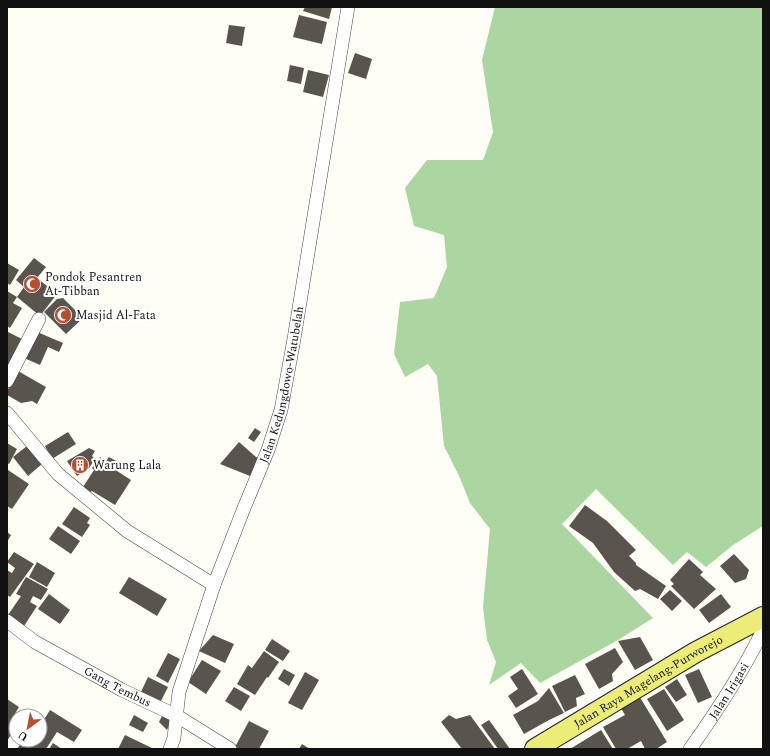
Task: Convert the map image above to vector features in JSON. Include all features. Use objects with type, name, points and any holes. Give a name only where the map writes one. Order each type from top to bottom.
[{"type":"main road","name":"Jalan Raya Magelang-Purworejo","points":[[535,749],[696,652],[763,617]]},
{"type":"street","name":"Jalan Kedungdowo-Watubelah","points":[[170,749],[174,738],[179,692],[214,585],[268,450],[281,410],[348,7]]},
{"type":"street","points":[[7,381],[39,319]]},
{"type":"street","points":[[7,413],[58,474],[133,535],[214,585]]},
{"type":"street","name":"Gang Tembus","points":[[7,621],[35,642],[122,690],[177,716],[230,749]]},
{"type":"street","name":"Jalan Irigasi","points":[[690,749],[723,701],[755,648],[763,630]]},
{"type":"green space","points":[[495,7],[763,7],[763,526],[733,545],[706,567],[687,552],[673,565],[596,489],[562,524],[653,618],[618,640],[540,683],[521,663],[489,685],[496,662],[487,640],[483,607],[490,529],[470,503],[460,478],[444,446],[437,376],[428,364],[405,377],[394,354],[400,302],[434,298],[447,267],[444,235],[414,226],[405,188],[427,160],[483,160],[493,132],[482,60]]},
{"type":"building","points":[[305,7],[332,7],[329,19],[303,11]]},
{"type":"building","points":[[299,15],[327,22],[322,44],[293,37]]},
{"type":"building","points":[[229,25],[245,27],[242,46],[226,43]]},
{"type":"building","points":[[355,53],[372,59],[366,79],[348,73]]},
{"type":"building","points":[[290,65],[304,68],[301,84],[287,81]]},
{"type":"building","points":[[308,70],[329,75],[323,97],[303,92]]},
{"type":"building","name":"Pondok Pesantren At-Tibban","points":[[34,258],[46,267],[37,278],[57,294],[40,316],[17,297],[24,287],[16,280]]},
{"type":"building","points":[[7,263],[19,270],[10,285],[7,283]]},
{"type":"building","points":[[7,291],[17,297],[13,303],[22,308],[10,328],[7,326]]},
{"type":"building","name":"Masjid Al-Fata","points":[[63,298],[83,318],[66,334],[44,312],[57,299]]},
{"type":"building","points":[[35,331],[63,343],[59,352],[48,347],[40,365],[24,358]]},
{"type":"building","points":[[8,332],[24,340],[7,373],[7,335]]},
{"type":"building","points":[[18,371],[46,387],[37,404],[32,401],[21,403],[7,395],[7,391]]},
{"type":"building","points":[[255,428],[261,432],[254,442],[248,438]]},
{"type":"building","points":[[68,432],[76,444],[52,459],[45,446]]},
{"type":"building","points":[[239,442],[260,459],[255,472],[250,476],[220,464]]},
{"type":"building","points":[[7,443],[17,449],[9,464],[7,463]]},
{"type":"building","points":[[27,446],[42,464],[28,476],[13,457]]},
{"type":"building","name":"Warung Lala","points":[[89,448],[95,451],[92,456],[95,459],[89,468],[77,476],[67,461]]},
{"type":"building","points":[[100,457],[106,461],[109,457],[118,462],[114,469],[131,480],[115,505],[92,491],[87,494],[81,490],[94,470],[92,468]]},
{"type":"building","points":[[8,470],[29,484],[12,509],[7,506]]},
{"type":"building","points":[[585,505],[607,521],[636,550],[629,556],[636,563],[636,565],[666,586],[658,599],[640,589],[635,591],[614,572],[593,543],[569,526]]},
{"type":"building","points":[[74,507],[90,518],[87,523],[90,525],[82,537],[62,524]]},
{"type":"building","points":[[58,526],[80,541],[71,554],[49,539]]},
{"type":"building","points":[[7,532],[11,535],[7,542]]},
{"type":"building","points":[[14,552],[34,564],[10,597],[7,595],[7,570],[12,573],[15,568],[7,562]]},
{"type":"building","points":[[734,554],[749,570],[746,579],[735,583],[720,566]]},
{"type":"building","points":[[689,559],[703,572],[700,575],[716,589],[694,609],[671,586],[674,584],[670,580]]},
{"type":"building","points":[[37,562],[55,573],[47,587],[29,577]]},
{"type":"building","points":[[26,577],[48,589],[41,600],[33,596],[30,602],[37,606],[24,626],[8,615],[21,596],[16,594]]},
{"type":"building","points":[[129,577],[167,599],[157,616],[119,593]]},
{"type":"building","points":[[670,590],[682,601],[672,611],[660,599]]},
{"type":"building","points":[[49,594],[70,610],[60,624],[38,609]]},
{"type":"building","points":[[721,594],[731,607],[709,623],[699,610]]},
{"type":"building","points":[[213,635],[234,644],[225,663],[199,651]]},
{"type":"building","points":[[640,637],[653,660],[635,670],[618,641]]},
{"type":"building","points":[[272,639],[290,651],[283,661],[265,650]]},
{"type":"building","points":[[615,648],[623,662],[612,674],[613,681],[599,689],[585,664]]},
{"type":"building","points":[[264,651],[279,662],[255,695],[237,684],[248,665],[252,668]]},
{"type":"building","points":[[168,653],[180,659],[168,683],[156,676]]},
{"type":"building","points":[[202,660],[221,671],[206,694],[188,682]]},
{"type":"building","points":[[284,669],[295,675],[289,686],[278,679]]},
{"type":"building","points":[[522,669],[538,694],[516,708],[508,696],[518,689],[510,677]]},
{"type":"building","points":[[699,669],[712,697],[698,703],[685,675]]},
{"type":"building","points":[[305,672],[319,680],[302,710],[288,703]]},
{"type":"building","points":[[575,675],[585,694],[576,698],[577,706],[565,712],[552,686]]},
{"type":"building","points":[[148,677],[168,687],[159,705],[139,696]]},
{"type":"building","points":[[677,679],[687,695],[676,702],[665,687]]},
{"type":"building","points":[[234,687],[250,696],[241,711],[225,701]]},
{"type":"building","points":[[549,688],[564,713],[524,734],[513,715],[538,701]]},
{"type":"building","points":[[664,689],[684,720],[667,731],[647,699]]},
{"type":"building","points":[[638,694],[667,742],[656,749],[645,749],[641,741],[627,749],[616,749],[603,727],[625,715],[619,705]]},
{"type":"building","points":[[7,699],[19,707],[8,708],[7,741]]},
{"type":"building","points":[[50,710],[82,730],[74,742],[57,732],[48,746],[48,713]]},
{"type":"building","points":[[163,714],[172,719],[167,730],[159,722]]},
{"type":"building","points":[[134,715],[148,723],[143,732],[129,725]]},
{"type":"building","points":[[449,715],[456,719],[470,715],[495,749],[462,749],[441,722]]},
{"type":"building","points":[[489,720],[510,749],[498,749],[481,725]]},
{"type":"building","points":[[249,721],[269,731],[259,749],[238,749],[235,747]]},
{"type":"building","points":[[601,730],[613,749],[570,749]]},
{"type":"building","points":[[125,735],[154,749],[118,749]]},
{"type":"building","points":[[53,743],[62,749],[49,749]]},
{"type":"building","points":[[302,744],[310,749],[299,749]]},
{"type":"building","points":[[18,748],[47,748],[46,749],[17,749]]},
{"type":"place","name":"Pondok Pesantren At-Tibban","points":[[32,284]]},
{"type":"place","name":"Masjid Al-Fata","points":[[63,315]]},
{"type":"place","name":"Warung Lala","points":[[80,465]]}]
